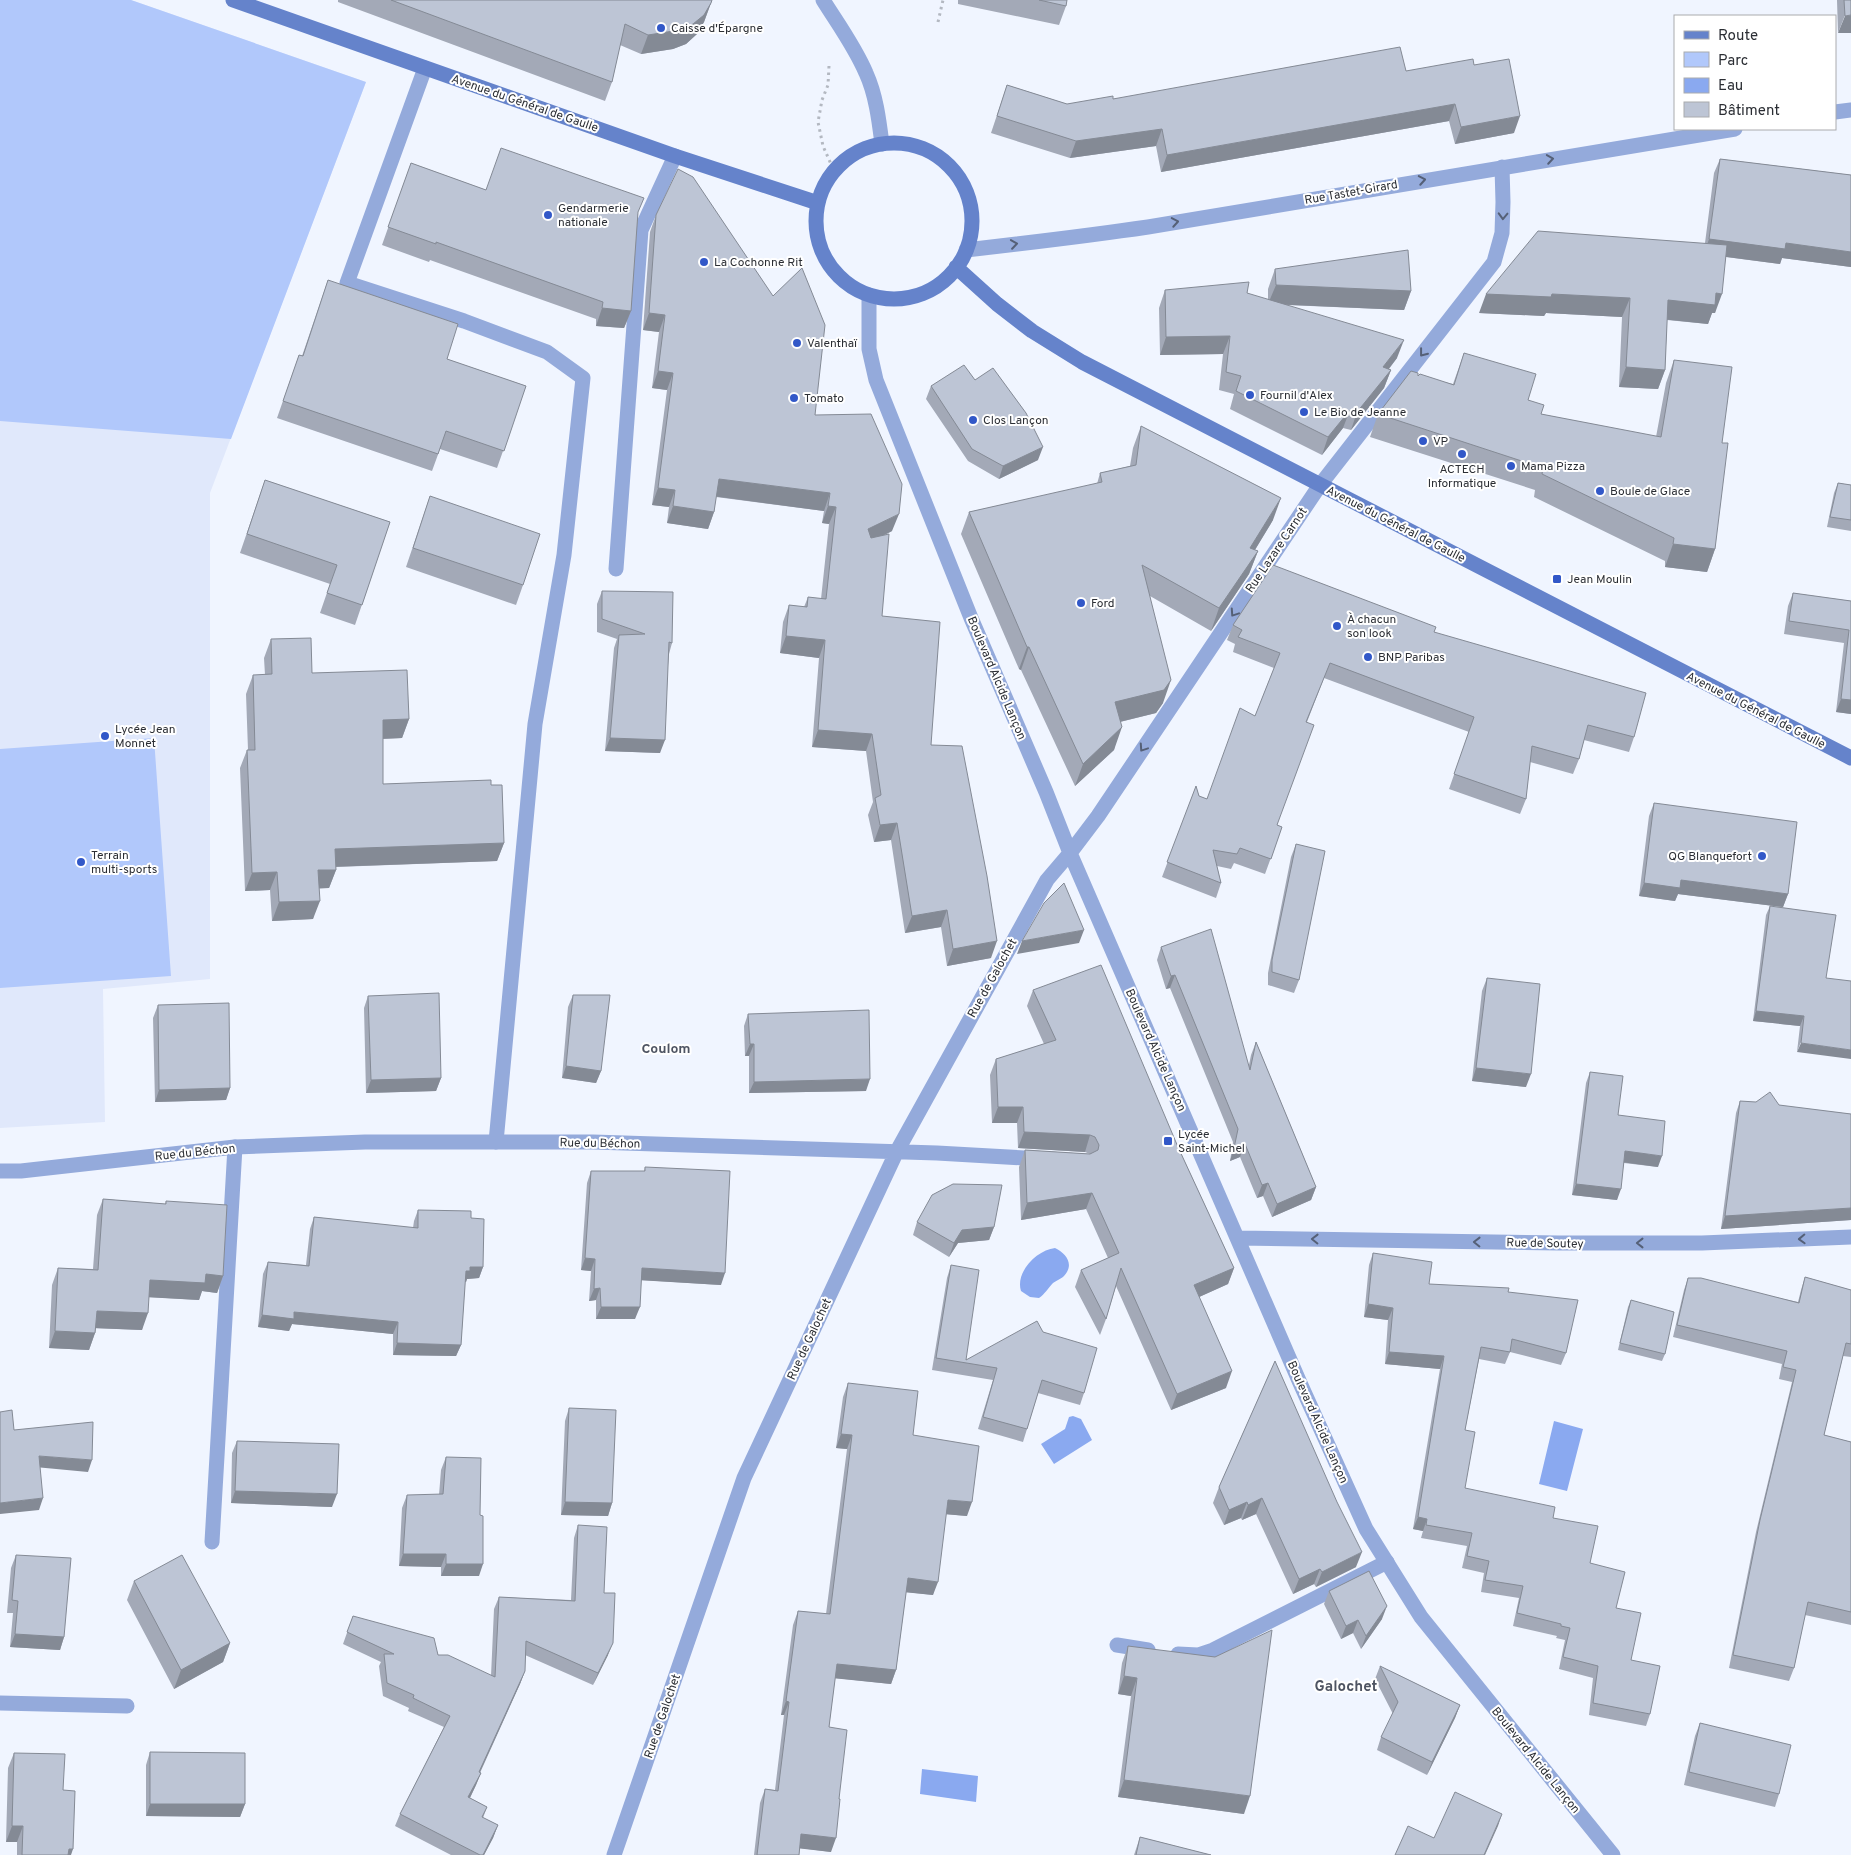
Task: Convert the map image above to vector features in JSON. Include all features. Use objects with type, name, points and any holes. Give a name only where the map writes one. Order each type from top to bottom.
[{"type":"main road","name":"Avenue du Général de Gaulle","points":[[232,0],[674,156],[818,204]]},
{"type":"main road","points":[[882,144],[909,145],[935,154],[955,172],[968,196],[972,223],[966,250],[956,267],[939,285],[917,296],[893,300],[869,296],[848,285],[832,269],[821,249],[816,226],[818,204],[824,186],[834,171],[848,158],[864,149],[882,144]]},
{"type":"main road","name":"Avenue du Général de Gaulle","points":[[956,267],[1025,326],[1082,362],[1851,758]]},
{"type":"street","points":[[823,0],[855,50],[866,74],[873,93],[882,144]]},
{"type":"street","points":[[425,68],[347,283],[464,321],[547,352],[583,378],[564,555],[535,724],[496,1142]]},
{"type":"street","points":[[1836,112],[1851,110]]},
{"type":"street","name":"Rue Tastet-Girard","points":[[966,250],[1058,240],[1148,227],[1729,130]]},
{"type":"street","points":[[616,569],[641,230],[674,156]]},
{"type":"street","name":"Rue Lazare Carnot","points":[[1070,854],[1098,816],[1320,486],[1494,262],[1502,233],[1502,167]]},
{"type":"street","name":"Boulevard Alcide Lançon","points":[[869,296],[869,349],[876,380],[970,618],[1046,792],[1070,854],[1300,1383],[1366,1529],[1421,1617],[1613,1855]]},
{"type":"street","name":"Rue de Galochet","points":[[614,1855],[744,1478],[896,1153],[1047,880],[1070,854]]},
{"type":"street","name":"Rue du Béchon","points":[[0,1171],[21,1171],[235,1148],[366,1142],[593,1142],[1055,1159]]},
{"type":"street","points":[[212,1542],[235,1148]]},
{"type":"street","name":"Rue de Soutey","points":[[1238,1238],[1559,1243],[1702,1243],[1851,1237]]},
{"type":"street","points":[[1117,1645],[1186,1656],[1198,1655],[1213,1650],[1387,1562]]},
{"type":"street","points":[[0,1703],[127,1706]]},
{"type":"path","points":[[938,22],[943,0]]},
{"type":"path","points":[[829,64],[828,85],[822,100],[818,122],[823,146],[834,171]]},
{"type":"shaded area","name":"Lycée Jean Monnet","points":[[0,0],[131,0],[366,82],[210,493],[210,979],[103,989],[105,1122],[0,1128]]},
{"type":"green space","points":[[0,0],[131,0],[366,82],[231,439],[0,421]]},
{"type":"green space","name":"Terrain multi-sports","points":[[154,738],[171,976],[0,988],[0,749]]},
{"type":"water","points":[[1055,1248],[1063,1253],[1068,1260],[1067,1273],[1053,1283],[1039,1298],[1030,1297],[1021,1291],[1021,1277],[1024,1270],[1035,1257]]},
{"type":"water","points":[[1073,1416],[1081,1419],[1092,1440],[1054,1464],[1041,1444],[1065,1429],[1069,1417]]},
{"type":"water","points":[[1554,1421],[1583,1429],[1567,1491],[1539,1484]]},
{"type":"water","points":[[922,1769],[978,1776],[976,1802],[920,1794]]},
{"type":"building","points":[[391,0],[712,0],[704,15],[693,24],[680,30],[648,35],[625,24],[612,82]]},
{"type":"building","points":[[1039,0],[1067,0],[1066,6]]},
{"type":"building","points":[[1844,0],[1851,0],[1851,15],[1845,16]]},
{"type":"building","points":[[1400,47],[1406,71],[1473,59],[1474,65],[1509,59],[1520,116],[1461,127],[1455,104],[1167,155],[1162,129],[1076,141],[997,116],[1007,85],[1067,104],[1113,96],[1113,99]]},
{"type":"building","points":[[501,148],[644,198],[638,212],[631,311],[602,308],[603,302],[436,242],[436,244],[388,227],[411,163],[486,190]]},
{"type":"building","points":[[1720,159],[1851,175],[1851,252],[1786,243],[1785,249],[1709,239]]},
{"type":"building","points":[[678,169],[693,177],[773,296],[802,268],[825,325],[815,415],[871,414],[902,484],[899,514],[868,529],[871,538],[889,534],[882,616],[940,622],[931,745],[962,746],[987,876],[997,941],[953,949],[947,910],[912,916],[897,823],[880,825],[875,798],[881,795],[872,734],[818,730],[825,640],[786,636],[789,605],[807,607],[808,597],[826,599],[836,507],[828,506],[830,493],[719,479],[714,512],[673,506],[675,490],[658,488],[673,373],[658,371],[665,315],[649,313],[656,215]]},
{"type":"building","points":[[1538,231],[1727,245],[1722,294],[1716,293],[1715,305],[1668,300],[1665,370],[1626,367],[1630,298],[1552,294],[1551,297],[1486,294]]},
{"type":"building","points":[[1408,250],[1411,291],[1276,285],[1275,269]]},
{"type":"building","points":[[328,280],[458,324],[447,359],[526,386],[504,451],[446,431],[438,454],[283,401],[299,355],[303,356]]},
{"type":"building","points":[[1249,282],[1247,293],[1404,340],[1383,367],[1391,370],[1357,412],[1350,410],[1328,437],[1236,391],[1241,376],[1226,372],[1230,336],[1166,337],[1165,290]]},
{"type":"building","points":[[1464,353],[1536,374],[1528,400],[1544,405],[1541,414],[1661,437],[1674,360],[1732,367],[1722,443],[1728,443],[1715,549],[1673,544],[1674,538],[1542,474],[1543,468],[1378,414],[1411,371],[1418,373],[1418,376],[1420,374],[1454,385]]},
{"type":"building","points":[[964,365],[975,380],[993,368],[1026,413],[1043,447],[1003,466],[972,449],[931,386]]},
{"type":"building","points":[[1141,426],[1281,498],[1250,548],[1258,551],[1219,608],[1142,565],[1171,680],[1164,690],[1115,702],[1122,727],[1083,764],[1029,647],[1027,647],[969,512],[1102,482],[1100,473],[1136,465]]},
{"type":"building","points":[[265,480],[390,522],[362,605],[327,593],[337,565],[247,534]]},
{"type":"building","points":[[1838,483],[1851,485],[1851,520],[1830,517]]},
{"type":"building","points":[[430,496],[540,534],[523,585],[413,548]]},
{"type":"building","points":[[1273,565],[1436,627],[1434,632],[1646,693],[1634,737],[1588,725],[1579,759],[1532,746],[1526,799],[1454,774],[1474,717],[1330,663],[1306,722],[1314,725],[1277,825],[1282,827],[1271,859],[1240,848],[1237,854],[1213,850],[1221,883],[1167,862],[1196,786],[1199,796],[1207,799],[1240,708],[1255,716],[1280,653],[1238,637],[1242,630],[1233,625]]},
{"type":"building","points":[[602,591],[673,592],[672,643],[669,642],[665,740],[610,738],[619,635],[645,634],[602,619]]},
{"type":"building","points":[[1793,593],[1851,601],[1851,700],[1841,699],[1849,630],[1789,621]]},
{"type":"building","points":[[311,638],[312,673],[407,670],[409,719],[383,720],[383,784],[491,780],[491,785],[502,785],[504,843],[335,849],[336,870],[318,870],[320,901],[279,902],[277,872],[252,873],[247,750],[255,750],[253,675],[272,674],[271,639]]},
{"type":"building","points":[[1654,803],[1797,822],[1788,894],[1681,880],[1680,888],[1644,883]]},
{"type":"building","points":[[1296,844],[1325,851],[1299,980],[1272,972],[1272,960]]},
{"type":"building","points":[[1064,883],[1084,930],[1022,941],[1044,903]]},
{"type":"building","points":[[1770,906],[1836,915],[1826,978],[1851,981],[1851,1050],[1801,1043],[1804,1016],[1756,1011]]},
{"type":"building","points":[[1211,929],[1250,1070],[1256,1042],[1316,1187],[1277,1204],[1268,1183],[1262,1185],[1245,1144],[1234,1148],[1238,1129],[1175,975],[1171,976],[1161,947]]},
{"type":"building","points":[[1101,965],[1178,1147],[1234,1268],[1194,1285],[1232,1371],[1177,1394],[1121,1268],[1106,1319],[1081,1270],[1119,1253],[1092,1193],[1027,1203],[1025,1150],[1090,1154],[1098,1150],[1099,1145],[1095,1137],[1090,1135],[1024,1132],[1023,1107],[998,1107],[996,1059],[1056,1040],[1033,990]]},
{"type":"building","points":[[1487,978],[1540,984],[1531,1074],[1476,1068]]},
{"type":"building","points":[[439,993],[441,1078],[371,1080],[368,996]]},
{"type":"building","points":[[573,995],[610,995],[601,1071],[566,1066]]},
{"type":"building","points":[[229,1003],[230,1088],[159,1090],[158,1005]]},
{"type":"building","points":[[869,1010],[870,1079],[754,1082],[754,1044],[750,1044],[748,1014]]},
{"type":"building","points":[[1590,1072],[1623,1076],[1618,1115],[1665,1121],[1662,1156],[1625,1151],[1621,1189],[1576,1184]]},
{"type":"building","points":[[1770,1092],[1779,1105],[1851,1114],[1851,1208],[1725,1216],[1740,1101],[1756,1102]]},
{"type":"building","points":[[645,1167],[730,1171],[725,1273],[642,1268],[640,1307],[601,1307],[600,1288],[594,1289],[595,1259],[585,1258],[591,1171],[645,1171]]},
{"type":"building","points":[[953,1184],[1002,1185],[994,1227],[962,1230],[954,1243],[917,1222],[932,1195]]},
{"type":"building","points":[[103,1199],[166,1204],[166,1201],[227,1205],[223,1276],[206,1274],[205,1283],[150,1280],[148,1313],[97,1311],[95,1333],[55,1331],[58,1268],[98,1270]]},
{"type":"building","points":[[418,1210],[471,1211],[471,1218],[484,1219],[483,1267],[470,1267],[470,1271],[466,1271],[461,1345],[397,1343],[398,1322],[294,1312],[294,1319],[262,1315],[268,1262],[309,1266],[314,1217],[418,1228]]},
{"type":"building","points":[[1373,1253],[1432,1262],[1429,1284],[1509,1288],[1508,1292],[1578,1300],[1566,1353],[1512,1339],[1510,1352],[1481,1347],[1465,1430],[1475,1432],[1465,1488],[1555,1507],[1553,1518],[1598,1526],[1590,1563],[1625,1572],[1616,1608],[1641,1613],[1631,1660],[1660,1666],[1650,1714],[1593,1703],[1598,1666],[1563,1657],[1570,1628],[1517,1613],[1523,1586],[1485,1580],[1489,1561],[1467,1556],[1472,1533],[1426,1525],[1427,1519],[1418,1517],[1444,1356],[1389,1352],[1393,1308],[1368,1304]]},
{"type":"building","points":[[951,1265],[979,1270],[966,1360],[1037,1321],[1043,1332],[1097,1348],[1084,1393],[1042,1380],[1027,1429],[983,1417],[997,1368],[936,1358]]},
{"type":"building","points":[[1805,1277],[1851,1290],[1851,1344],[1846,1343],[1824,1435],[1851,1442],[1851,1612],[1808,1602],[1794,1668],[1733,1655],[1760,1520],[1796,1370],[1783,1367],[1787,1351],[1677,1325],[1688,1278],[1701,1278],[1799,1303]]},
{"type":"building","points":[[1631,1300],[1674,1312],[1665,1354],[1620,1343]]},
{"type":"building","points":[[1275,1361],[1337,1502],[1362,1552],[1322,1572],[1320,1569],[1299,1579],[1262,1498],[1248,1505],[1247,1502],[1229,1510],[1219,1487]]},
{"type":"building","points":[[848,1383],[918,1391],[913,1435],[979,1446],[972,1502],[948,1500],[938,1582],[908,1578],[896,1670],[837,1664],[829,1727],[847,1730],[836,1838],[801,1834],[799,1855],[757,1855],[765,1789],[778,1791],[789,1702],[786,1701],[798,1611],[830,1614],[852,1435],[841,1434]]},
{"type":"building","points":[[569,1408],[616,1410],[612,1503],[565,1502]]},
{"type":"building","points":[[12,1410],[14,1430],[93,1422],[92,1460],[39,1456],[43,1498],[0,1503],[0,1412]]},
{"type":"building","points":[[237,1441],[339,1444],[337,1494],[235,1491]]},
{"type":"building","points":[[446,1457],[481,1458],[480,1515],[483,1516],[483,1564],[446,1564],[446,1554],[403,1554],[407,1495],[443,1494]]},
{"type":"building","points":[[578,1525],[607,1527],[604,1593],[615,1593],[613,1643],[598,1673],[526,1641],[525,1671],[479,1772],[481,1773],[468,1797],[487,1807],[482,1817],[498,1825],[483,1855],[480,1855],[400,1814],[450,1716],[413,1698],[414,1695],[387,1683],[384,1654],[394,1654],[347,1632],[353,1616],[434,1638],[438,1655],[448,1655],[495,1677],[499,1597],[575,1601]]},
{"type":"building","points":[[16,1555],[71,1558],[64,1637],[15,1634],[18,1601],[12,1600]]},
{"type":"building","points":[[182,1555],[230,1643],[181,1670],[134,1581]]},
{"type":"building","points":[[1369,1571],[1387,1606],[1366,1636],[1358,1620],[1346,1626],[1329,1591]]},
{"type":"building","points":[[1272,1630],[1250,1796],[1124,1780],[1137,1678],[1124,1676],[1128,1646],[1215,1657]]},
{"type":"building","points":[[1380,1666],[1460,1705],[1432,1762],[1381,1737],[1398,1702]]},
{"type":"building","points":[[1700,1723],[1791,1745],[1779,1794],[1689,1772]]},
{"type":"building","points":[[150,1752],[245,1753],[245,1804],[150,1804]]},
{"type":"building","points":[[14,1753],[65,1754],[63,1790],[75,1791],[73,1849],[69,1849],[68,1855],[22,1855],[23,1826],[12,1826]]},
{"type":"building","points":[[1455,1792],[1502,1814],[1484,1855],[1395,1855],[1408,1826],[1434,1838]]},
{"type":"building","points":[[1140,1837],[1211,1855],[1136,1855]]},
{"type":"place","name":"Caisse d'Épargne","points":[[661,28]]},
{"type":"place","name":"Gendarmerie nationale","points":[[548,215]]},
{"type":"place","name":"La Cochonne Rit","points":[[704,262]]},
{"type":"place","name":"Valenthaï","points":[[797,343]]},
{"type":"place","name":"Fournil d'Alex","points":[[1250,395]]},
{"type":"place","name":"Tomato","points":[[794,398]]},
{"type":"place","name":"Le Bio de Jeanne","points":[[1304,412]]},
{"type":"place","name":"Clos Lançon","points":[[973,420]]},
{"type":"place","name":"VP","points":[[1423,441]]},
{"type":"place","name":"ACTECH Informatique","points":[[1462,454]]},
{"type":"place","name":"Mama Pizza","points":[[1511,466]]},
{"type":"place","name":"Boule de Glace","points":[[1600,491]]},
{"type":"place","name":"Jean Moulin","points":[[1557,579]]},
{"type":"place","name":"Ford","points":[[1081,603]]},
{"type":"place","name":"À chacun son look","points":[[1337,626]]},
{"type":"place","name":"BNP Paribas","points":[[1368,657]]},
{"type":"place","name":"Lycée Jean Monnet","points":[[105,736]]},
{"type":"place","name":"QG Blanquefort","points":[[1762,856]]},
{"type":"place","name":"Terrain multi-sports","points":[[81,862]]},
{"type":"place","name":"Lycée Saint-Michel","points":[[1168,1141]]},
{"type":"district","name":"Coulom","points":[[666,1048]]},
{"type":"district","name":"Galochet","points":[[1346,1686]]}]
